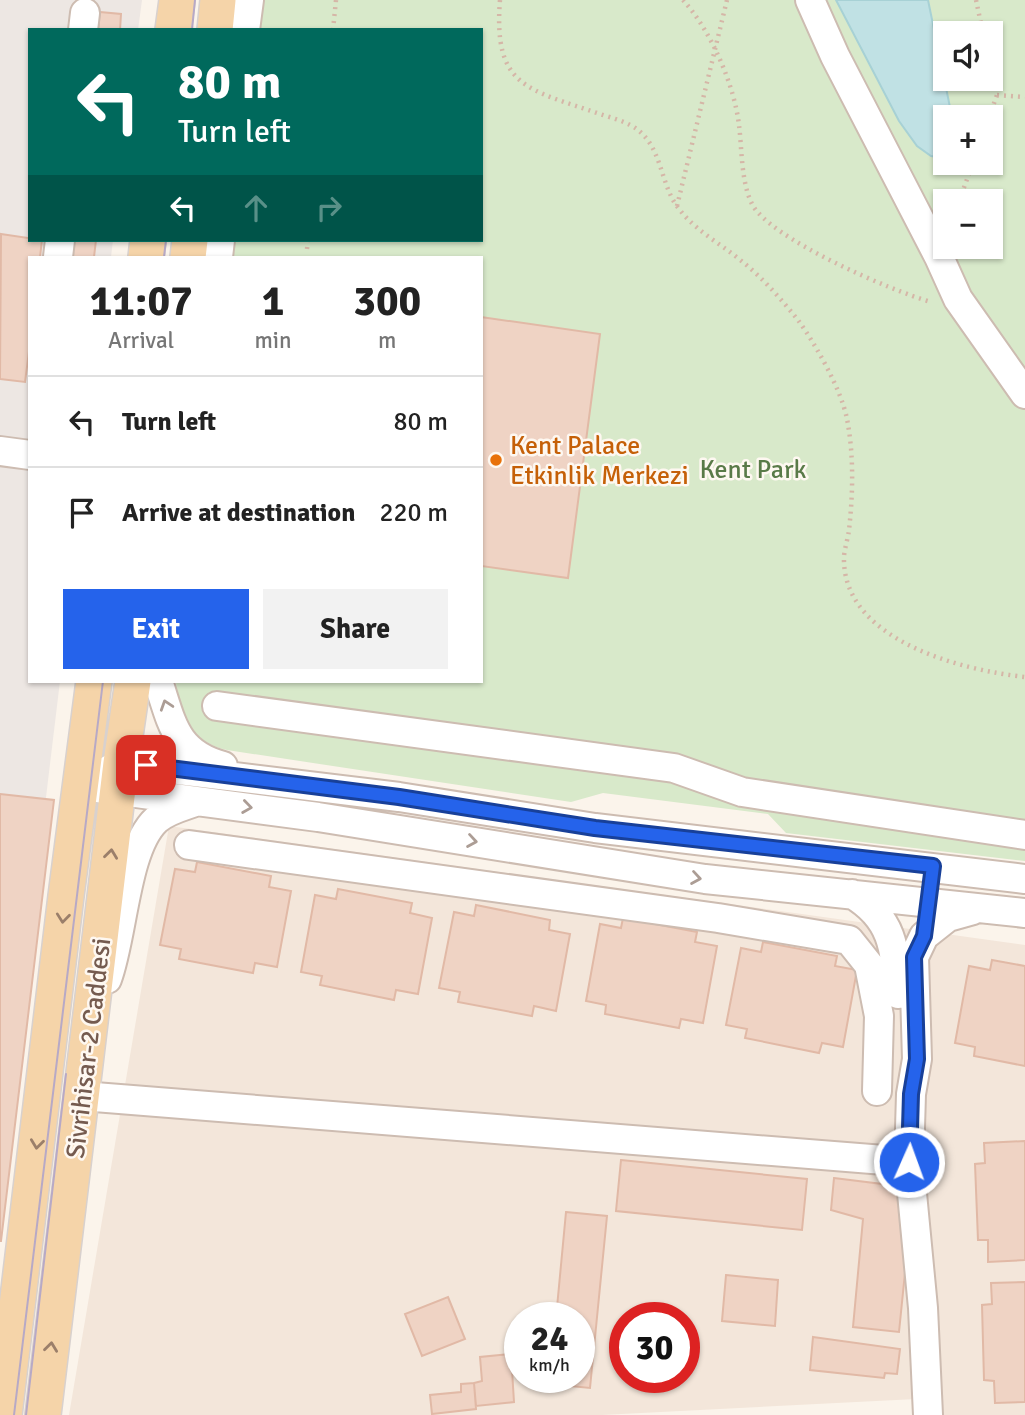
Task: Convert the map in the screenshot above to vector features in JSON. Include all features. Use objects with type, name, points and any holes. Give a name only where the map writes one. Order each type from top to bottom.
[{"type":"main road","points":[[173,28],[177,0]]},
{"type":"main road","points":[[215,28],[218,0]]},
{"type":"main road","points":[[5,1411],[65,896],[94,683]]},
{"type":"main road","name":"Sivrihisar-2 Caddesi","points":[[43,1415],[119,777],[134,683]]},
{"type":"street","points":[[245,28],[249,0]]},
{"type":"street","points":[[810,0],[835,56],[958,299],[1025,394]]},
{"type":"street","points":[[0,451],[28,455]]},
{"type":"street","points":[[159,683],[172,724],[189,752],[216,765],[273,780],[595,828],[1025,878]]},
{"type":"street","points":[[218,706],[674,768],[742,792],[1025,835]]},
{"type":"street","points":[[82,785],[119,777],[273,780]]},
{"type":"street","points":[[119,777],[197,801],[332,819],[705,879],[1025,914]]},
{"type":"street","points":[[91,1024],[112,966],[138,847],[154,822],[167,812],[197,801]]},
{"type":"street","points":[[189,845],[718,918],[849,940],[869,965],[879,1016],[877,1091]]},
{"type":"street","points":[[890,937],[891,898],[896,864]]},
{"type":"street","points":[[928,1415],[923,1308],[909,1162],[911,1094],[917,1059],[914,957],[924,936],[933,866]]},
{"type":"street","points":[[851,894],[869,904],[882,918],[890,937],[895,958],[904,1060],[911,1094]]},
{"type":"street","points":[[924,936],[948,917],[983,908]]},
{"type":"street","points":[[82,1096],[909,1162]]},
{"type":"path","points":[[333,28],[336,0]]},
{"type":"path","points":[[500,0],[498,29],[502,55],[519,82],[637,129],[652,144],[677,207],[700,232],[740,260],[799,321],[838,393],[847,419],[852,477],[844,557],[849,583],[871,619],[888,635],[923,653],[1025,677]]},
{"type":"path","points":[[683,0],[728,77],[739,120],[751,203],[762,217],[817,254],[907,296],[936,304],[958,299]]},
{"type":"path","points":[[677,207],[727,0]]},
{"type":"path","points":[[976,0],[980,21]]},
{"type":"path","points":[[993,105],[996,91]]},
{"type":"path","points":[[997,95],[1025,97]]},
{"type":"path","points":[[307,249],[308,242]]},
{"type":"shaded area","points":[[0,0],[142,0],[138,28],[28,28],[28,242],[113,242],[111,256],[28,256],[28,683],[60,683],[0,1179]]},
{"type":"shaded area","points":[[169,826],[1025,945],[1025,1415],[936,1415],[936,1398],[602,1415],[69,1415]]},
{"type":"green space","name":"Kent Park","points":[[259,0],[1025,0],[1025,861],[786,833],[768,814],[603,793],[571,802],[227,750],[196,734],[179,705],[176,683],[483,683],[483,256],[227,256],[229,242],[483,242],[483,28],[255,28]]},
{"type":"water","points":[[836,0],[928,0],[933,24],[933,91],[947,91],[950,105],[933,105],[933,156],[917,146],[899,121]]},
{"type":"building","points":[[100,12],[121,14],[120,28],[98,28]]},
{"type":"building","points":[[1,234],[28,238],[28,242],[42,242],[40,256],[28,256],[28,359],[25,382],[0,379]]},
{"type":"building","points":[[72,242],[96,242],[94,256],[70,256]]},
{"type":"building","points":[[483,317],[600,334],[568,578],[483,566]]},
{"type":"building","points":[[0,794],[54,800],[1,1241],[0,1241]]},
{"type":"building","points":[[197,862],[271,876],[269,887],[291,891],[277,967],[255,963],[253,973],[179,959],[181,949],[160,945],[175,869],[195,872]]},
{"type":"building","points":[[338,889],[412,903],[410,913],[432,918],[418,994],[396,990],[394,1000],[320,985],[322,976],[301,972],[315,895],[336,899]]},
{"type":"building","points":[[476,905],[550,920],[549,930],[570,934],[556,1011],[534,1006],[532,1016],[458,1002],[460,992],[439,988],[454,912],[474,916]]},
{"type":"building","points":[[623,918],[697,932],[695,942],[717,946],[703,1023],[681,1019],[679,1028],[605,1014],[606,1005],[586,1001],[600,924],[621,928]]},
{"type":"building","points":[[763,942],[837,956],[835,966],[857,970],[843,1047],[822,1043],[819,1053],[745,1038],[747,1029],[726,1025],[741,948],[761,952]]},
{"type":"building","points":[[992,960],[1025,966],[1025,1066],[974,1056],[975,1047],[955,1043],[969,966],[990,970]]},
{"type":"building","points":[[1025,1141],[1025,1260],[988,1262],[988,1240],[978,1240],[975,1164],[985,1163],[984,1143]]},
{"type":"building","points":[[621,1160],[807,1179],[802,1230],[616,1211]]},
{"type":"building","points":[[834,1178],[906,1187],[910,1223],[899,1332],[853,1327],[863,1219],[831,1210]]},
{"type":"building","points":[[566,1212],[607,1216],[595,1337],[595,1302],[558,1302]]},
{"type":"building","points":[[726,1275],[778,1280],[775,1326],[722,1321]]},
{"type":"building","points":[[1025,1282],[1025,1402],[995,1403],[994,1381],[984,1380],[982,1305],[992,1304],[991,1283]]},
{"type":"building","points":[[448,1297],[465,1339],[422,1356],[405,1314]]},
{"type":"building","points":[[813,1337],[900,1349],[897,1374],[885,1373],[884,1378],[810,1370]]},
{"type":"building","points":[[504,1355],[504,1393],[513,1393],[514,1402],[476,1406],[474,1383],[482,1381],[480,1357]]},
{"type":"building","points":[[474,1383],[476,1409],[432,1414],[430,1395],[461,1392],[461,1384]]},
{"type":"tram line","points":[[192,28],[195,0]]},
{"type":"tram line","points":[[164,256],[166,242]]},
{"type":"tram line","points":[[14,1415],[103,683]]},
{"type":"tram line","points":[[26,1415],[66,1074]]},
{"type":"place","name":"Kent Palace Etkinlik Merkezi","points":[[496,460]]},
{"type":"route","points":[[146,765],[399,797],[595,828],[896,864],[933,866],[924,936],[914,957],[917,1059],[911,1094],[909,1162]]}]
